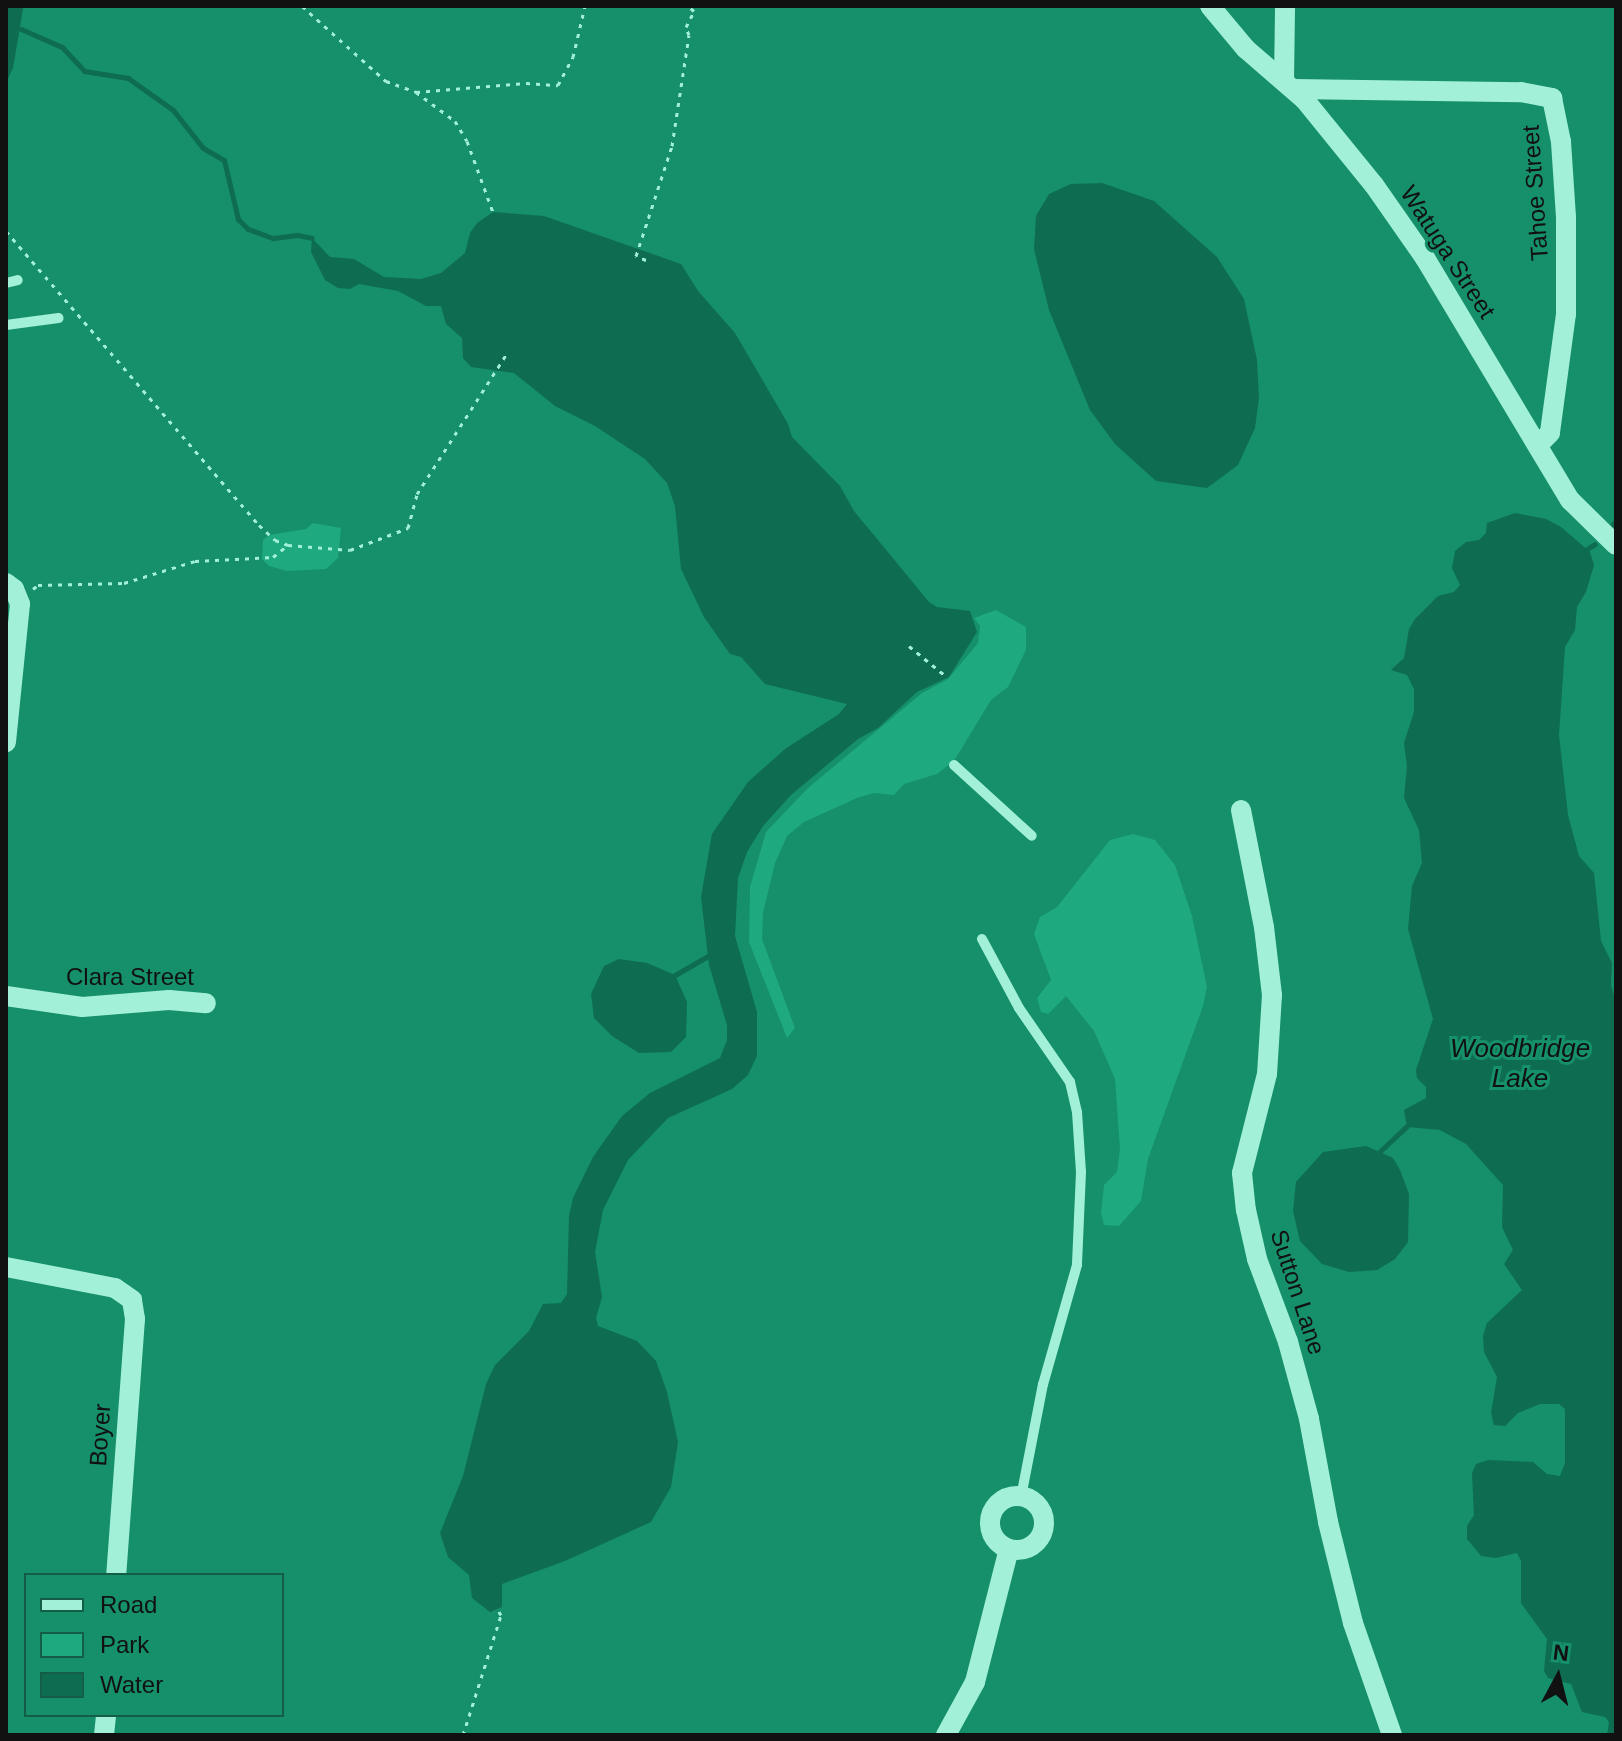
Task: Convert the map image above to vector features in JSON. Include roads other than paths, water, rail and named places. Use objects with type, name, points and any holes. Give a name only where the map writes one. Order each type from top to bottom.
[{"type":"street","name":"Watuga Street","points":[[1210,6],[1246,49],[1289,85],[1339,138],[1425,258],[1494,379],[1539,444],[1570,500],[1616,545]]},
{"type":"street","points":[[1285,6],[1289,85]]},
{"type":"street","name":"Tahoe Street","points":[[1289,85],[1521,92],[1552,98],[1561,142],[1564,187],[1566,314],[1550,433],[1539,444]]},
{"type":"street","points":[[6,742],[13,590]]},
{"type":"street","name":"Sutton Lane","points":[[1241,810],[1264,927],[1272,995],[1267,1074],[1242,1173],[1246,1210],[1257,1259],[1288,1342],[1309,1419],[1328,1522],[1353,1623],[1392,1735]]},
{"type":"street","name":"Clara Street","points":[[6,996],[82,1007],[169,1000],[206,1003]]},
{"type":"street","name":"Boyer","points":[[6,1267],[115,1288],[132,1300],[135,1319],[116,1573]]},
{"type":"street","points":[[1021,1497],[1038,1507],[1043,1531],[1026,1549],[1009,1549],[996,1540],[990,1518],[1005,1499],[1021,1497]]},
{"type":"street","points":[[946,1735],[975,1682],[1009,1549]]},
{"type":"lane","points":[[6,283],[18,280]]},
{"type":"lane","points":[[6,325],[59,318]]},
{"type":"lane","points":[[954,765],[1032,836]]},
{"type":"lane","points":[[982,939],[1019,1008],[1070,1082],[1077,1112],[1081,1185],[1077,1265],[1043,1384],[1021,1497]]},
{"type":"water","points":[[6,6],[23,6],[23,9],[13,68],[6,83]]},
{"type":"water","points":[[1102,183],[1154,201],[1217,257],[1244,299],[1257,360],[1259,398],[1255,428],[1238,465],[1207,488],[1156,481],[1115,444],[1090,410],[1049,310],[1034,249],[1036,216],[1049,194],[1071,184]]},
{"type":"water","points":[[493,212],[544,216],[681,264],[698,291],[735,333],[788,424],[792,437],[840,486],[854,511],[929,602],[937,607],[970,611],[977,632],[949,677],[917,692],[878,728],[858,739],[791,795],[763,826],[747,852],[738,878],[735,936],[757,1012],[757,1056],[748,1075],[732,1089],[668,1118],[628,1160],[603,1210],[595,1252],[602,1297],[596,1318],[598,1326],[637,1341],[656,1361],[667,1392],[678,1442],[671,1487],[651,1522],[565,1561],[502,1584],[502,1607],[490,1612],[472,1598],[469,1575],[448,1557],[440,1533],[463,1476],[486,1384],[495,1365],[529,1331],[543,1304],[561,1303],[567,1294],[569,1216],[573,1198],[593,1157],[622,1116],[650,1093],[720,1058],[727,1040],[727,1025],[709,965],[701,897],[712,834],[748,782],[785,749],[839,714],[847,704],[765,684],[741,657],[730,654],[704,617],[681,569],[675,506],[667,483],[645,459],[595,426],[555,406],[514,373],[471,367],[463,358],[462,338],[446,324],[441,306],[426,306],[398,291],[359,284],[350,289],[338,288],[325,280],[311,252],[312,238],[330,257],[354,259],[384,277],[421,279],[441,273],[465,253],[470,233],[477,223]]},
{"type":"water","name":"Woodbridge Lake","points":[[1515,513],[1546,519],[1561,527],[1590,552],[1594,565],[1586,592],[1577,607],[1575,630],[1565,647],[1559,735],[1568,815],[1579,856],[1594,873],[1601,941],[1612,963],[1611,986],[1616,1001],[1616,1735],[1607,1735],[1609,1722],[1605,1717],[1582,1712],[1571,1684],[1548,1678],[1544,1671],[1547,1639],[1521,1603],[1521,1561],[1517,1553],[1496,1558],[1481,1556],[1467,1539],[1467,1526],[1474,1515],[1472,1473],[1476,1464],[1488,1460],[1533,1462],[1547,1474],[1560,1476],[1565,1463],[1565,1409],[1559,1404],[1540,1404],[1518,1413],[1505,1426],[1494,1425],[1491,1413],[1497,1377],[1484,1352],[1483,1336],[1487,1323],[1522,1290],[1504,1264],[1513,1250],[1502,1227],[1503,1185],[1466,1144],[1440,1130],[1407,1127],[1404,1110],[1426,1098],[1426,1087],[1417,1078],[1416,1070],[1433,1019],[1408,929],[1412,886],[1422,863],[1419,830],[1404,798],[1407,766],[1404,743],[1414,712],[1414,689],[1407,675],[1391,670],[1404,658],[1409,629],[1415,619],[1438,596],[1454,592],[1460,585],[1452,568],[1455,551],[1466,542],[1479,540],[1486,533],[1487,523]]},
{"type":"water","points":[[619,959],[647,963],[675,975],[687,1002],[686,1037],[671,1052],[639,1053],[612,1036],[594,1018],[591,994],[604,966]]},
{"type":"water","points":[[1366,1146],[1393,1158],[1400,1170],[1409,1194],[1408,1242],[1395,1259],[1377,1270],[1349,1272],[1322,1264],[1300,1241],[1293,1211],[1296,1182],[1323,1152]]},
{"type":"waterway","points":[[21,29],[62,47],[84,71],[128,78],[173,110],[203,148],[224,160],[238,219],[248,229],[273,238],[297,235],[312,238]]},
{"type":"waterway","points":[[1613,524],[1616,521]]},
{"type":"waterway","points":[[1587,549],[1595,544]]},
{"type":"waterway","points":[[675,975],[708,956]]},
{"type":"waterway","points":[[1375,1156],[1407,1126]]}]
